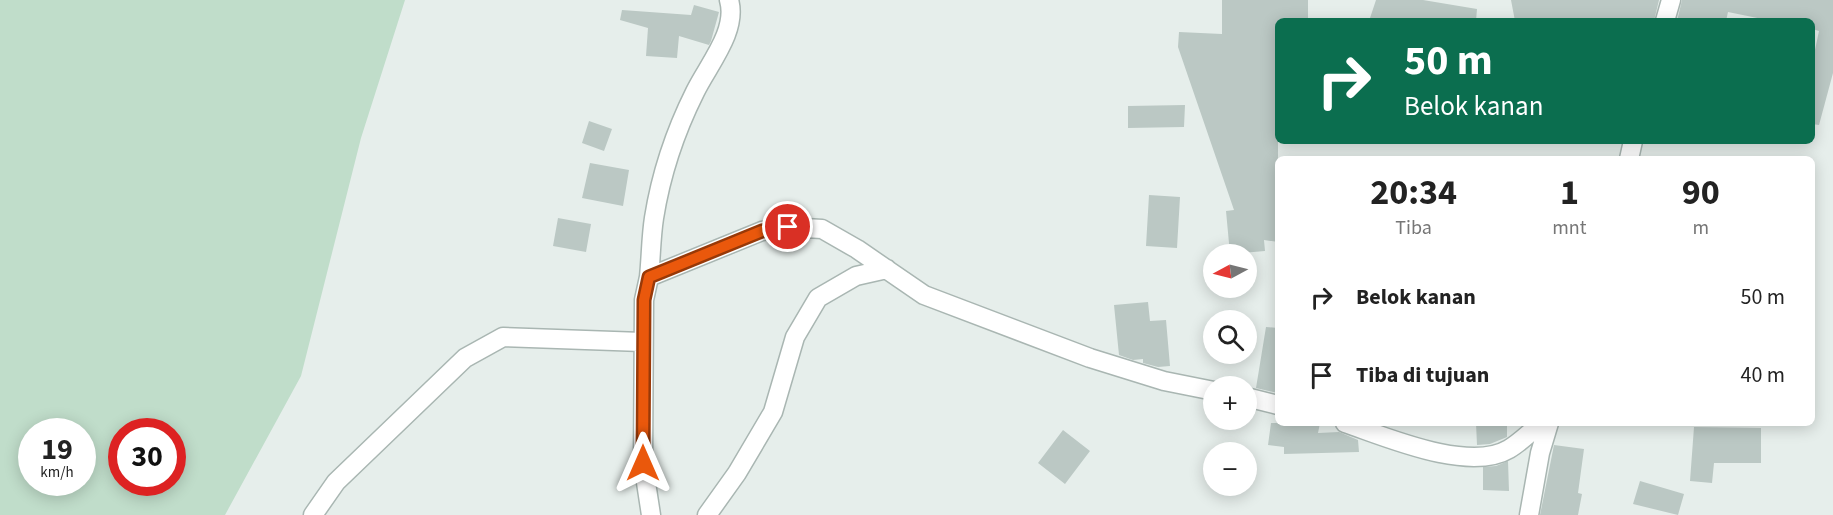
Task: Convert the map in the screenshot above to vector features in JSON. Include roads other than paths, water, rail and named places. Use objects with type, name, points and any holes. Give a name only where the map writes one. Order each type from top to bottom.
[{"type":"street","points":[[651,515],[643,463],[642,342],[644,300],[649,277],[654,219],[666,162],[694,93],[732,19],[729,0]]},
{"type":"street","points":[[1666,18],[1671,0]]},
{"type":"street","points":[[649,277],[762,231],[788,227],[822,229],[924,295],[1090,358],[1164,381],[1203,389]]},
{"type":"street","points":[[707,515],[737,473],[772,412],[795,337],[818,298],[856,276],[887,269]]},
{"type":"street","points":[[313,515],[336,482],[465,358],[494,342],[504,337],[642,342]]},
{"type":"street","points":[[1257,400],[1275,404]]},
{"type":"street","points":[[1354,426],[1424,449],[1463,458],[1491,456],[1509,450],[1538,426]]},
{"type":"street","points":[[1529,515],[1540,453],[1548,426]]}]
